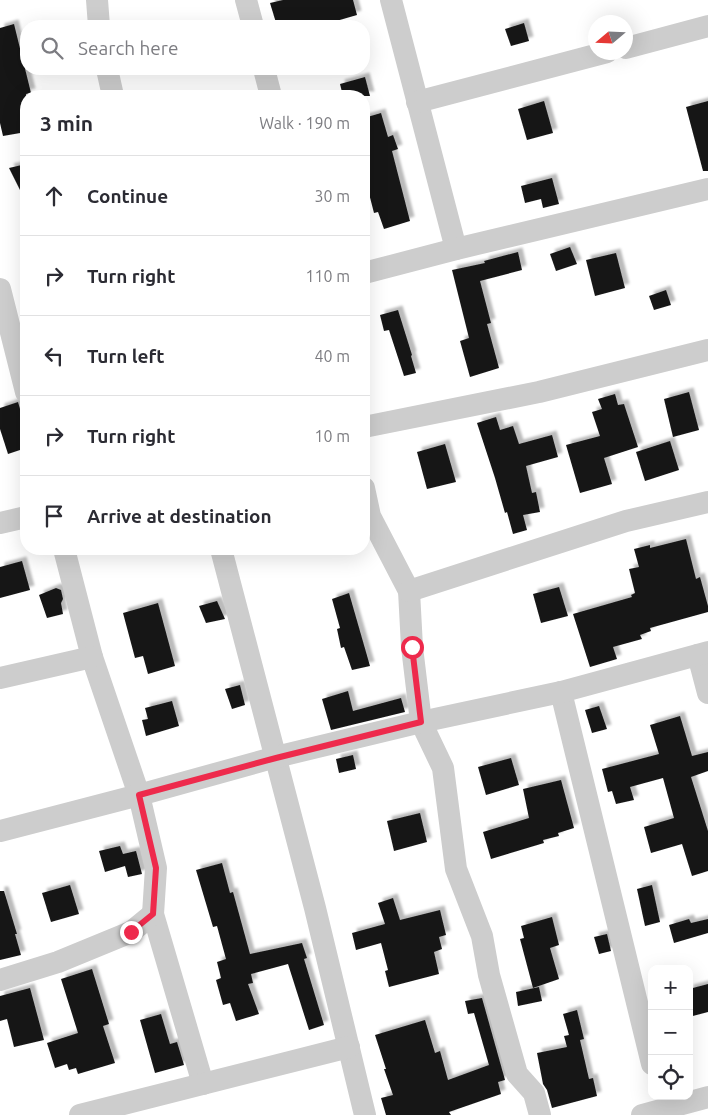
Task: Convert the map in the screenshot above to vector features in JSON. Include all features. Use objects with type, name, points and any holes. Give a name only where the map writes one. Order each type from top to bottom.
[{"type":"street","points":[[97,0],[99,20]]},
{"type":"street","points":[[246,0],[251,20]]},
{"type":"street","points":[[391,0],[456,249]]},
{"type":"street","points":[[633,46],[708,26]]},
{"type":"street","points":[[418,102],[588,57]]},
{"type":"street","points":[[108,75],[112,90]]},
{"type":"street","points":[[266,75],[269,90]]},
{"type":"street","points":[[370,271],[708,189]]},
{"type":"street","points":[[0,289],[15,360],[20,375]]},
{"type":"street","points":[[370,426],[539,392],[708,350]]},
{"type":"street","points":[[409,591],[626,521],[708,502]]},
{"type":"street","points":[[370,516],[409,591],[412,647],[421,722],[443,768],[456,869],[482,936],[489,975],[517,1074],[534,1092],[540,1115]]},
{"type":"street","points":[[0,523],[20,518]]},
{"type":"street","points":[[66,555],[92,657],[139,795],[156,868],[153,914],[203,1084]]},
{"type":"street","points":[[223,555],[315,908],[366,1115]]},
{"type":"street","points":[[0,831],[276,758],[421,722],[561,692],[703,653],[708,693]]},
{"type":"street","points":[[0,678],[92,657]]},
{"type":"street","points":[[561,692],[650,1055]]},
{"type":"street","points":[[0,980],[58,962],[131,932],[153,914]]},
{"type":"street","points":[[80,1115],[349,1047]]},
{"type":"street","points":[[145,1115],[171,1092]]},
{"type":"street","points":[[655,1107],[708,1097]]},
{"type":"building","points":[[283,0],[353,0],[357,15],[340,20],[275,20],[270,3]]},
{"type":"building","points":[[524,23],[529,41],[511,46],[505,29]]},
{"type":"building","points":[[14,24],[20,48],[20,75],[27,75],[30,90],[20,90],[20,133],[3,136],[0,123],[0,28]]},
{"type":"building","points":[[365,77],[368,90],[342,90],[340,84]]},
{"type":"building","points":[[544,101],[553,133],[527,140],[518,109]]},
{"type":"building","points":[[708,101],[708,171],[703,171],[686,107]]},
{"type":"building","points":[[381,113],[388,137],[393,135],[398,149],[392,151],[410,221],[384,229],[378,212],[374,213],[370,197],[370,116]]},
{"type":"building","points":[[20,165],[20,190],[9,168]]},
{"type":"building","points":[[552,178],[559,204],[543,208],[541,199],[525,203],[521,186]]},
{"type":"building","points":[[570,247],[577,264],[556,271],[550,254]]},
{"type":"building","points":[[518,252],[522,270],[480,281],[491,323],[487,324],[499,368],[470,377],[460,341],[469,338],[452,270],[485,263],[484,261]]},
{"type":"building","points":[[616,253],[625,288],[595,296],[586,260]]},
{"type":"building","points":[[666,290],[671,305],[654,310],[649,296]]},
{"type":"building","points":[[398,310],[416,373],[404,376],[389,330],[384,331],[380,315]]},
{"type":"building","points":[[689,392],[699,430],[673,437],[664,399]]},
{"type":"building","points":[[615,394],[618,405],[624,404],[638,447],[604,458],[612,484],[580,493],[566,445],[600,436],[592,412],[602,409],[598,399]]},
{"type":"building","points":[[18,402],[20,409],[20,450],[8,454],[0,429],[0,408]]},
{"type":"building","points":[[496,417],[500,430],[513,426],[519,444],[552,435],[558,457],[526,466],[532,493],[536,492],[540,512],[523,515],[527,530],[513,534],[477,423]]},
{"type":"building","points":[[670,441],[679,470],[645,481],[636,452]]},
{"type":"building","points":[[445,444],[456,482],[427,489],[417,452]]},
{"type":"building","points":[[686,539],[696,579],[700,577],[708,612],[650,628],[651,631],[640,635],[642,639],[613,647],[617,659],[590,667],[573,614],[632,597],[631,595],[635,593],[629,569],[639,567],[634,549],[650,545],[650,548]]},
{"type":"building","points":[[22,561],[30,590],[0,598],[0,567]]},
{"type":"building","points":[[559,587],[568,616],[541,623],[533,594]]},
{"type":"building","points":[[56,588],[61,590],[63,614],[47,618],[39,595]]},
{"type":"building","points":[[349,593],[370,666],[352,670],[344,647],[341,648],[337,629],[340,628],[332,599]]},
{"type":"building","points":[[217,601],[225,619],[206,623],[199,606]]},
{"type":"building","points":[[158,603],[175,666],[148,674],[143,656],[135,658],[123,613]]},
{"type":"building","points":[[240,685],[245,705],[232,709],[225,689]]},
{"type":"building","points":[[348,691],[353,711],[401,698],[405,712],[331,730],[322,699]]},
{"type":"building","points":[[172,701],[179,726],[146,736],[142,720],[148,719],[145,708]]},
{"type":"building","points":[[599,706],[607,729],[592,733],[585,710]]},
{"type":"building","points":[[680,716],[692,756],[708,752],[708,771],[691,777],[708,831],[708,871],[692,876],[682,844],[651,853],[644,827],[674,818],[663,778],[630,787],[634,800],[616,804],[612,791],[608,792],[602,769],[659,754],[650,725]]},
{"type":"building","points":[[353,755],[356,769],[339,773],[336,759]]},
{"type":"building","points":[[511,758],[519,785],[486,795],[478,767]]},
{"type":"building","points":[[561,780],[574,828],[558,833],[559,836],[543,840],[544,843],[491,859],[483,832],[529,818],[523,789]]},
{"type":"building","points":[[420,813],[427,842],[394,851],[387,821]]},
{"type":"building","points":[[120,846],[123,854],[136,851],[142,874],[128,877],[125,866],[105,872],[99,851]]},
{"type":"building","points":[[222,863],[230,893],[233,892],[250,954],[302,943],[307,958],[304,959],[324,1025],[309,1030],[288,964],[251,974],[253,983],[248,984],[259,1014],[236,1021],[230,1003],[223,1005],[216,980],[221,978],[217,962],[226,959],[217,926],[213,927],[196,870]]},
{"type":"building","points":[[70,885],[79,914],[51,922],[42,893]]},
{"type":"building","points":[[652,885],[660,922],[645,926],[637,889]]},
{"type":"building","points":[[0,891],[4,891],[17,934],[15,934],[21,955],[0,960]]},
{"type":"building","points":[[393,898],[400,920],[440,910],[446,935],[439,937],[442,949],[434,952],[439,974],[389,987],[385,971],[388,970],[381,943],[356,950],[352,933],[385,924],[378,903]]},
{"type":"building","points":[[552,917],[559,945],[550,948],[559,979],[533,988],[520,939],[524,938],[521,926]]},
{"type":"building","points":[[689,919],[691,923],[708,919],[708,933],[674,943],[669,925]]},
{"type":"building","points":[[607,934],[611,951],[599,954],[594,937]]},
{"type":"building","points":[[92,969],[109,1024],[103,1026],[115,1063],[78,1074],[76,1068],[69,1070],[67,1064],[55,1068],[47,1043],[78,1033],[61,979]]},
{"type":"building","points":[[708,984],[708,1012],[693,1016],[693,988]]},
{"type":"building","points":[[539,987],[542,1001],[518,1006],[516,992]]},
{"type":"building","points":[[30,988],[44,1040],[14,1047],[7,1019],[0,1021],[0,996]]},
{"type":"building","points":[[482,998],[505,1080],[498,1082],[501,1094],[449,1112],[451,1115],[386,1115],[381,1098],[393,1095],[375,1035],[425,1020],[435,1053],[440,1051],[448,1080],[489,1065],[474,1013],[468,1014],[465,1001]]},
{"type":"building","points":[[577,1010],[584,1039],[580,1040],[589,1079],[593,1078],[597,1096],[552,1108],[547,1090],[543,1084],[537,1053],[567,1047],[564,1036],[569,1035],[563,1014]]},
{"type":"building","points":[[161,1014],[170,1044],[177,1042],[184,1065],[155,1073],[140,1020]]},
{"type":"route","points":[[131,932],[153,914],[156,868],[139,795],[421,722],[412,647]]}]
